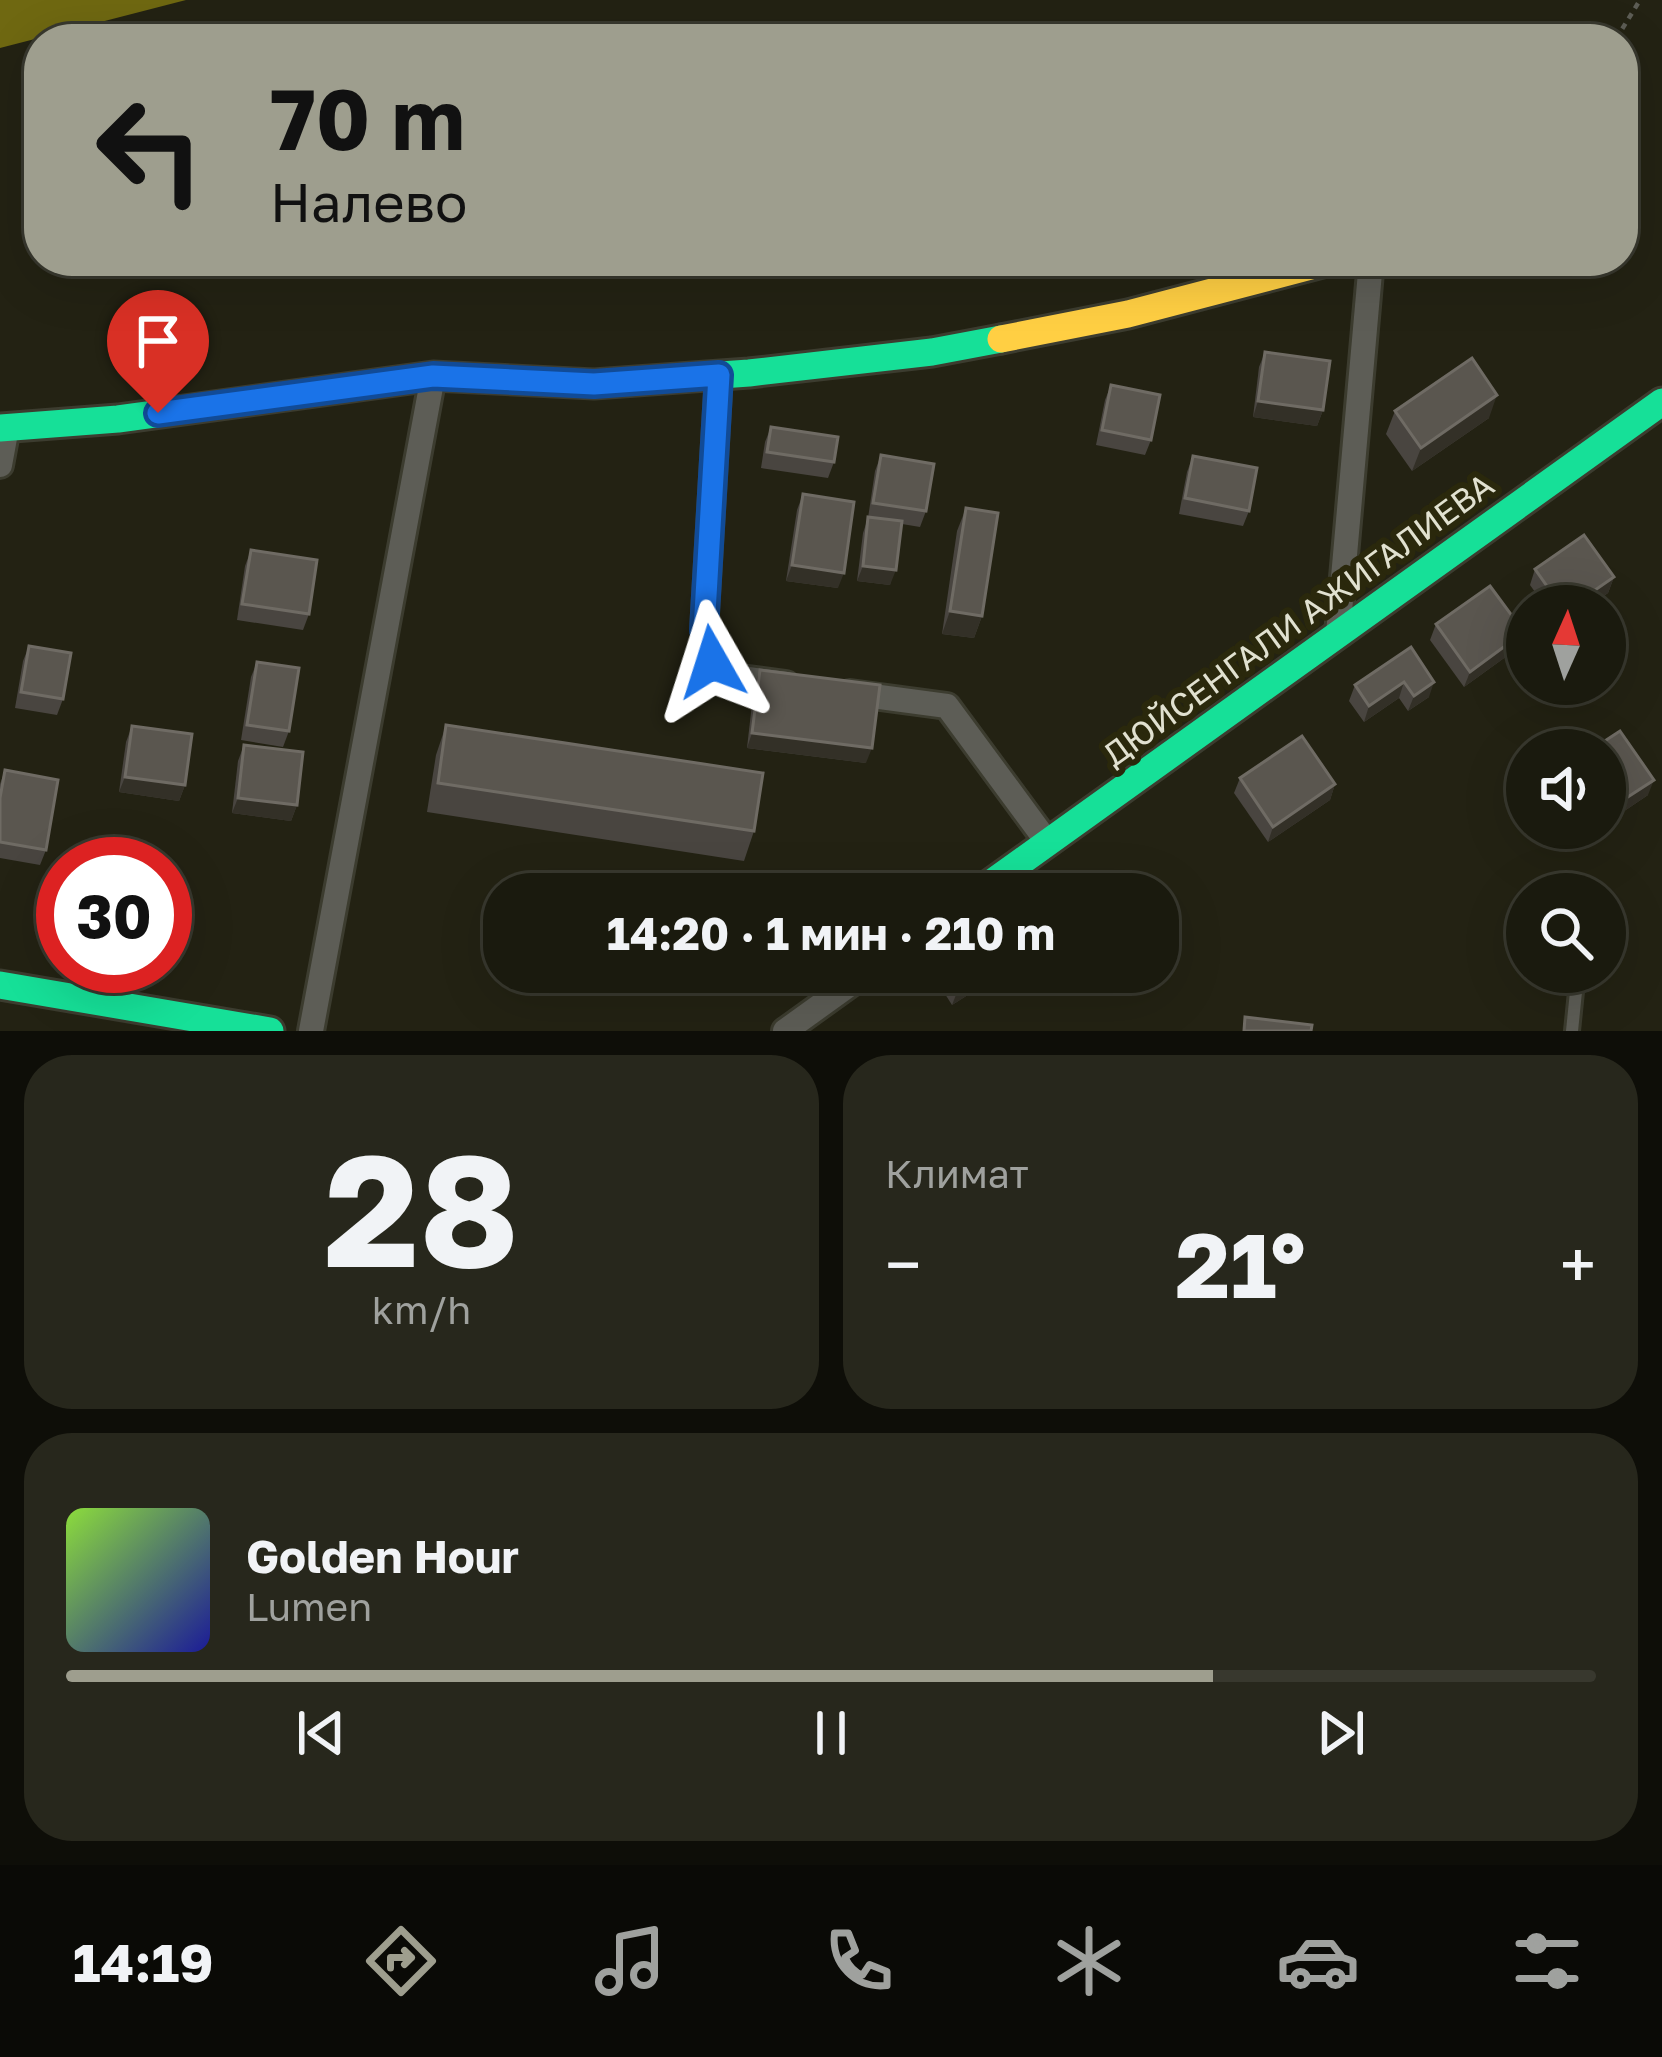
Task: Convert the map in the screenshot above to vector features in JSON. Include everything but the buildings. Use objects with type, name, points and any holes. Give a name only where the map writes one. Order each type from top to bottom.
[{"type":"street","points":[[0,465],[3,428],[118,419],[433,376],[594,384],[932,352],[1128,314],[1273,276]]},
{"type":"street","points":[[1338,634],[1370,276]]},
{"type":"street","points":[[719,375],[704,630],[712,662],[726,676],[947,706],[1048,843]]},
{"type":"street","points":[[310,1031],[433,376]]},
{"type":"street","name":"ДЮЙСЕНГАЛИ АЖИГАЛИЕВА","points":[[1006,873],[1662,402]]},
{"type":"street","points":[[0,985],[270,1031]]},
{"type":"street","points":[[785,1031],[838,993]]},
{"type":"lane","points":[[1572,1031],[1576,993]]},
{"type":"shaded area","points":[[0,0],[186,0],[93,24],[24,24],[24,42],[0,48]]},
{"type":"traffic: fast","points":[[0,428],[118,419],[433,376],[594,384],[749,373],[932,352],[1001,339]]},
{"type":"traffic: fast","points":[[1005,873],[1662,402]]},
{"type":"traffic: fast","points":[[0,985],[270,1031]]},
{"type":"traffic: slow","points":[[1001,339],[1128,314],[1273,276]]},
{"type":"route","points":[[158,413],[433,376],[594,384],[719,375],[704,630],[712,662]]}]
